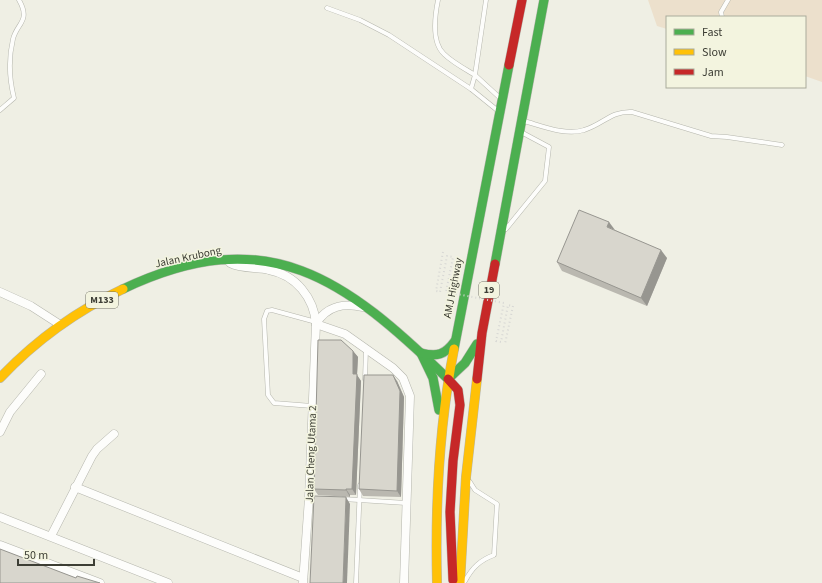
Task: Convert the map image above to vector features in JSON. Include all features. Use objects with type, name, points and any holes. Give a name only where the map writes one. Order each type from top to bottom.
[{"type":"main road","name":"AMJ Highway","points":[[437,583],[436,489],[448,379],[522,0]]},
{"type":"main road","name":"19","points":[[460,583],[466,477],[482,333],[498,239],[544,0]]},
{"type":"main road","name":"Jalan Krubong","points":[[0,378],[25,352],[59,324],[114,293],[150,278],[188,267],[225,260],[267,262],[300,270],[330,282],[367,308],[421,353],[458,390],[460,405],[453,461],[450,512],[453,583]]},
{"type":"main road","points":[[448,379],[463,368],[470,359],[482,333]]},
{"type":"main road","points":[[421,353],[436,357],[447,353],[456,340]]},
{"type":"main road","points":[[421,353],[433,378],[439,404],[440,451]]},
{"type":"street","name":"Jalan Cheng Utama 2","points":[[225,260],[240,266],[270,270],[292,279],[306,294],[311,302],[316,323],[312,406],[313,498],[303,581]]},
{"type":"street","points":[[0,292],[31,306],[59,324]]},
{"type":"street","points":[[367,308],[348,305],[330,308],[316,323],[345,334],[366,348],[398,373],[406,384],[410,396],[404,583]]},
{"type":"street","points":[[0,432],[10,412],[41,374]]},
{"type":"street","points":[[51,536],[75,487],[97,449],[114,434]]},
{"type":"street","points":[[75,487],[303,581]]},
{"type":"street","points":[[0,517],[168,583]]},
{"type":"street","points":[[0,545],[100,583]]},
{"type":"lane","points":[[0,110],[14,98],[9,79],[9,62],[13,38],[23,21],[23,7],[19,0]]},
{"type":"lane","points":[[438,0],[436,28],[438,46],[444,54],[475,75],[503,100]]},
{"type":"lane","points":[[471,89],[475,75],[486,0]]},
{"type":"lane","points":[[722,16],[721,12],[728,0]]},
{"type":"lane","points":[[327,8],[360,20],[389,35],[471,89],[500,113]]},
{"type":"lane","points":[[522,120],[574,132],[591,127],[612,114],[632,112],[705,135],[782,145]]},
{"type":"lane","points":[[498,239],[545,181],[549,147],[519,131]]},
{"type":"lane","points":[[312,406],[274,403],[268,395],[264,319],[267,311],[272,310],[316,323]]},
{"type":"lane","points":[[365,386],[366,348]]},
{"type":"lane","points":[[356,583],[361,477]]},
{"type":"lane","points":[[464,583],[473,568],[482,560],[494,555],[497,504],[475,490],[466,477]]},
{"type":"lane","points":[[338,499],[406,502]]},
{"type":"path","points":[[444,252],[436,291],[440,292],[447,256],[453,256],[446,292],[504,303],[496,341],[501,342],[508,305],[513,306],[505,344]]},
{"type":"path","points":[[450,293],[454,276]]},
{"type":"shaded area","points":[[648,0],[822,0],[822,82],[806,76],[806,16],[666,16],[666,29],[657,26]]},
{"type":"building","points":[[579,210],[609,222],[607,227],[661,250],[641,298],[557,262]]},
{"type":"building","points":[[318,340],[341,340],[353,351],[353,374],[357,374],[352,489],[314,489]]},
{"type":"building","points":[[364,375],[393,375],[400,391],[397,491],[359,489]]},
{"type":"building","points":[[314,496],[346,497],[343,583],[310,583]]},
{"type":"building","points":[[0,549],[76,578],[77,576],[100,583],[0,583]]},
{"type":"traffic: fast","points":[[495,264],[544,0]]},
{"type":"traffic: fast","points":[[454,349],[509,65]]},
{"type":"traffic: fast","points":[[123,289],[174,269],[220,260],[262,261],[301,271],[338,288],[374,313],[448,379]]},
{"type":"traffic: fast","points":[[421,353],[432,355],[440,354],[448,349],[455,341]]},
{"type":"traffic: fast","points":[[448,379],[465,363],[477,344]]},
{"type":"traffic: fast","points":[[421,353],[433,378],[439,410]]},
{"type":"traffic: slow","points":[[0,378],[28,351],[57,328],[89,307],[123,289]]},
{"type":"traffic: slow","points":[[437,583],[439,465],[445,407],[454,349]]},
{"type":"traffic: slow","points":[[460,583],[466,477],[477,379]]},
{"type":"traffic: jam","points":[[509,65],[522,0]]},
{"type":"traffic: jam","points":[[477,379],[482,333],[495,264]]},
{"type":"traffic: jam","points":[[448,379],[458,390],[460,405],[453,461],[450,512],[453,580]]}]
